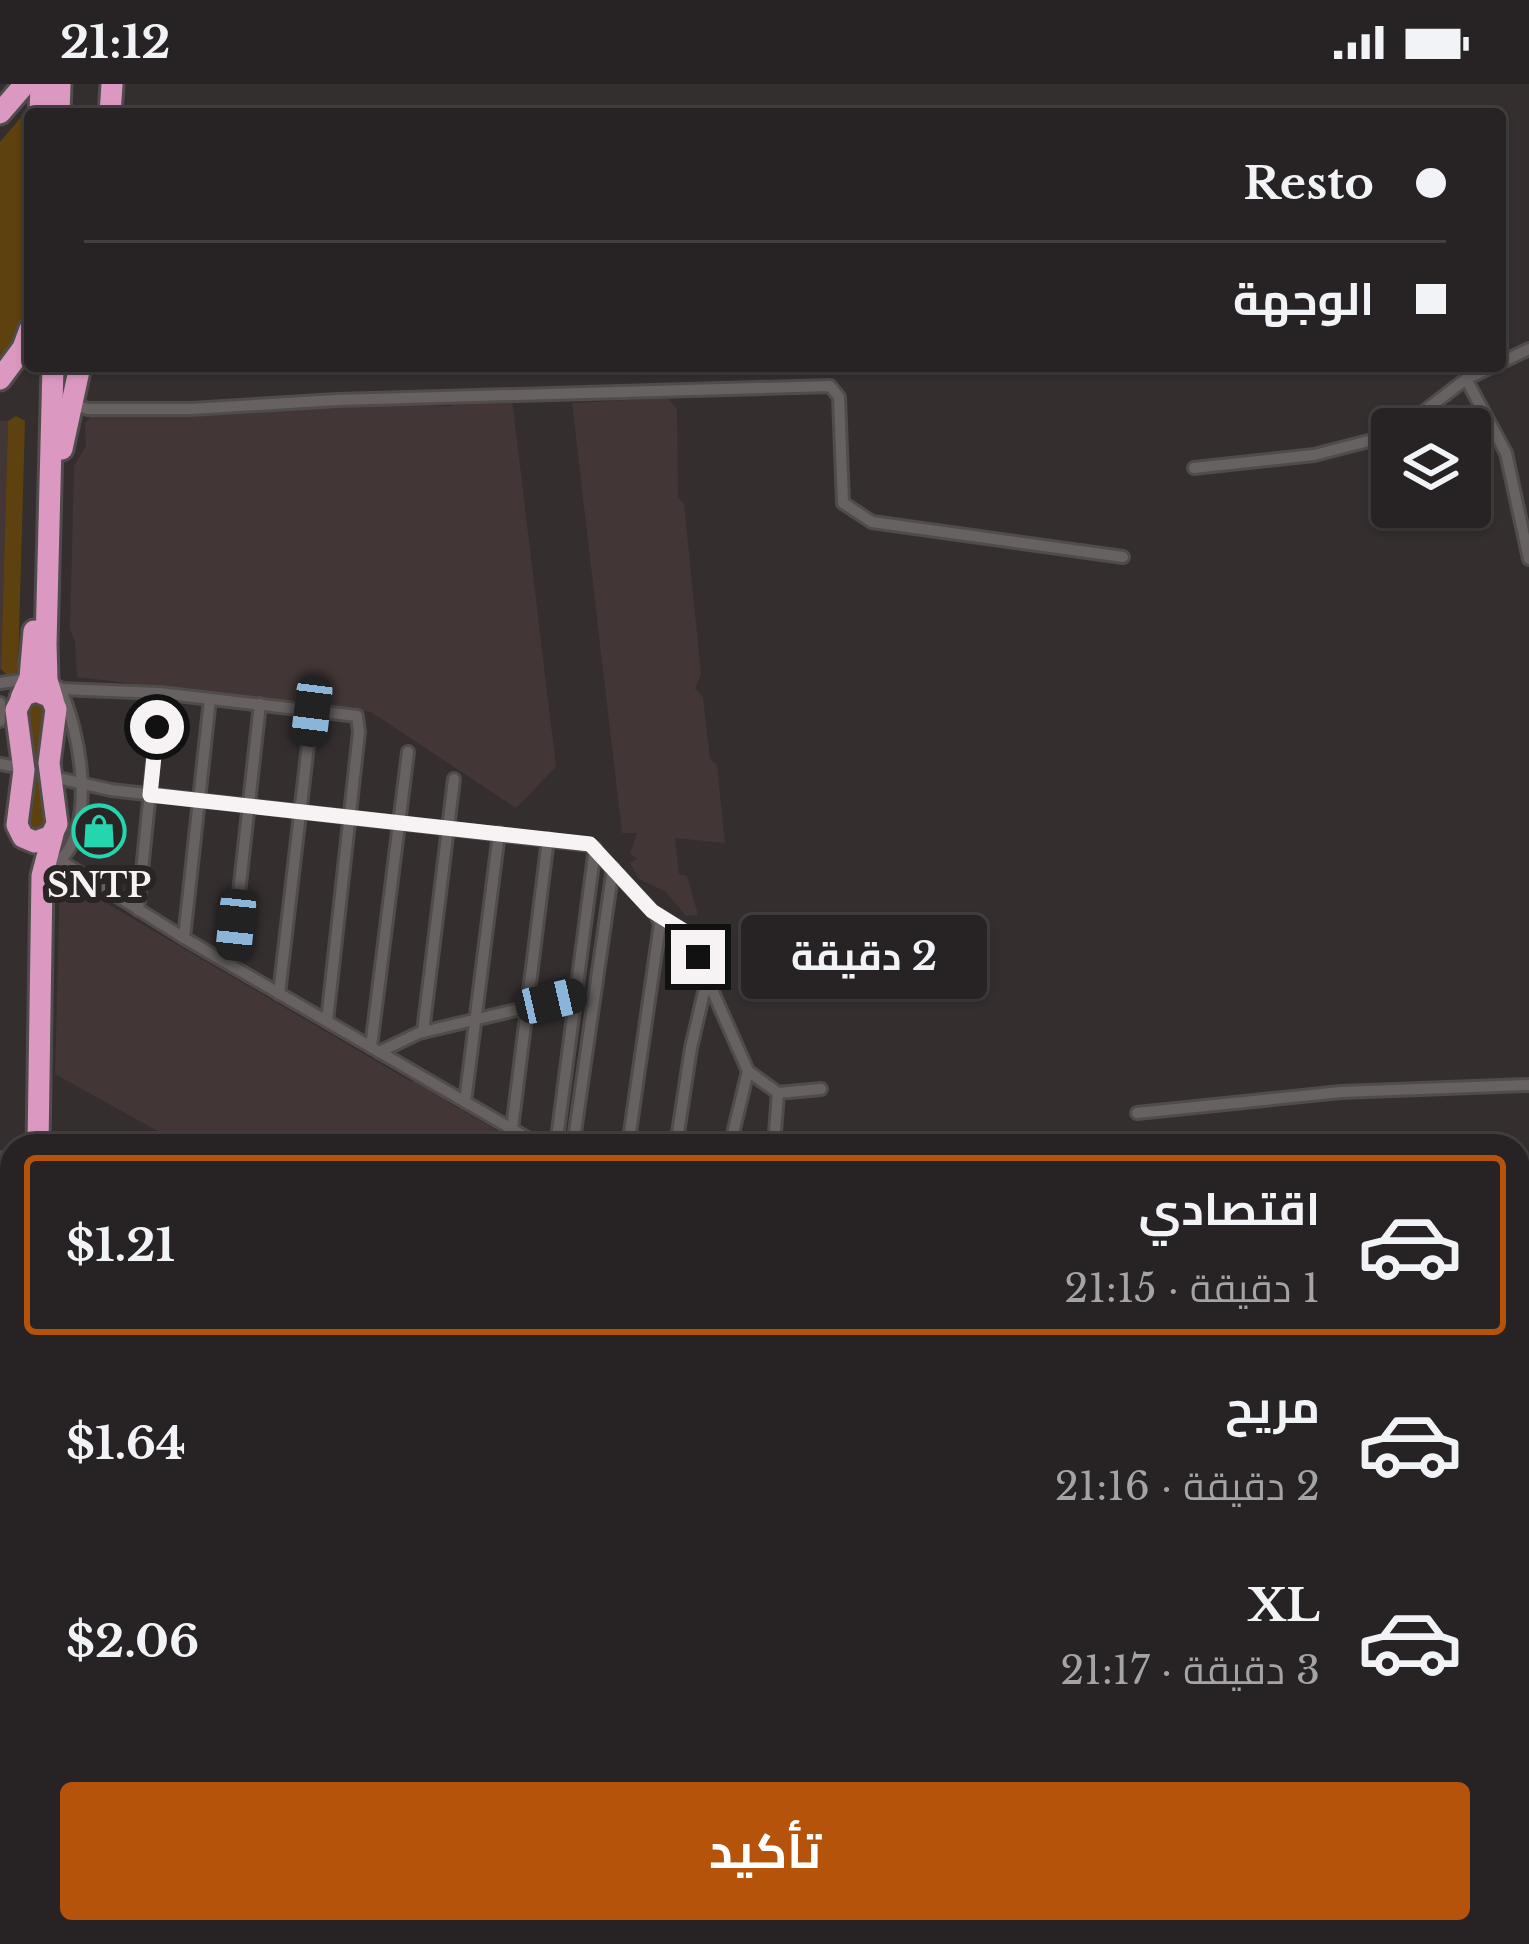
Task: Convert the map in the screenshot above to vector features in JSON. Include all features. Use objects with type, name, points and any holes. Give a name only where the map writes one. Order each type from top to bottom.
[{"type":"highway","points":[[0,113],[25,84]]},
{"type":"highway","points":[[41,84],[55,104]]},
{"type":"highway","points":[[0,379],[24,345]]},
{"type":"highway","points":[[25,687],[38,372]]},
{"type":"highway","points":[[50,508],[53,372]]},
{"type":"highway","points":[[24,1134],[28,866],[14,832],[23,768],[16,710],[25,687],[50,508],[79,372]]},
{"type":"highway","points":[[25,687],[57,694],[50,776],[57,821],[39,1134]]},
{"type":"highway","points":[[14,832],[39,842],[53,834]]},
{"type":"street","points":[[1428,408],[1480,372]]},
{"type":"street","points":[[1466,379],[1506,453],[1529,559]]},
{"type":"street","points":[[71,404],[88,409],[191,409],[337,400],[830,386],[839,397],[843,503],[872,522],[1123,556]]},
{"type":"street","points":[[1194,468],[1315,455],[1371,441]]},
{"type":"street","points":[[0,683],[57,694],[160,693],[357,716],[327,1021]]},
{"type":"street","points":[[0,722],[25,687]]},
{"type":"street","points":[[138,910],[160,693]]},
{"type":"street","points":[[57,694],[77,734],[80,783],[73,846],[52,864],[521,1134]]},
{"type":"street","points":[[184,938],[210,699]]},
{"type":"street","points":[[231,965],[260,704]]},
{"type":"street","points":[[279,994],[312,711]]},
{"type":"street","points":[[375,1049],[408,752]]},
{"type":"street","points":[[0,764],[23,768]]},
{"type":"street","points":[[50,776],[150,795],[301,809],[595,848],[660,924],[630,1134]]},
{"type":"street","points":[[423,1032],[454,778]]},
{"type":"street","points":[[465,1102],[499,833]]},
{"type":"street","points":[[512,1129],[548,839]]},
{"type":"street","points":[[558,1134],[595,848]]},
{"type":"street","points":[[575,1134],[613,868]]},
{"type":"street","points":[[652,911],[689,934],[748,1071],[778,1093],[820,1089]]},
{"type":"street","points":[[678,1134],[707,980]]},
{"type":"street","points":[[375,1049],[423,1032],[575,996]]},
{"type":"street","points":[[732,1134],[748,1071]]},
{"type":"street","points":[[1138,1113],[1341,1092],[1529,1085]]},
{"type":"street","points":[[775,1134],[778,1093]]},
{"type":"shaded area","points":[[24,114],[24,317],[0,372],[0,142]]},
{"type":"shaded area","points":[[668,398],[677,409],[678,498],[684,503],[701,674],[695,689],[703,697],[710,759],[717,765],[725,843],[675,838],[679,874],[687,876],[698,915],[686,916],[666,892],[638,878],[630,863],[637,859],[630,854],[637,833],[622,833],[572,403]]},
{"type":"shaded area","points":[[512,399],[556,767],[516,808],[371,712],[77,677],[70,629],[74,466],[86,446],[85,423],[91,416],[350,404],[452,406]]},
{"type":"shaded area","points":[[16,416],[25,421],[18,670],[10,678],[1,669],[8,421]]},
{"type":"shaded area","points":[[0,421],[8,421],[1,669],[0,669]]},
{"type":"shaded area","points":[[45,700],[49,820],[44,834],[27,831],[25,711],[28,702]]},
{"type":"shaded area","points":[[60,876],[412,1082],[415,1078],[503,1134],[163,1134],[55,1074]]},
{"type":"place","name":"SNTP","points":[[99,831]]},
{"type":"route","points":[[157,727],[150,795],[590,844],[652,911],[689,934],[698,957]]}]
